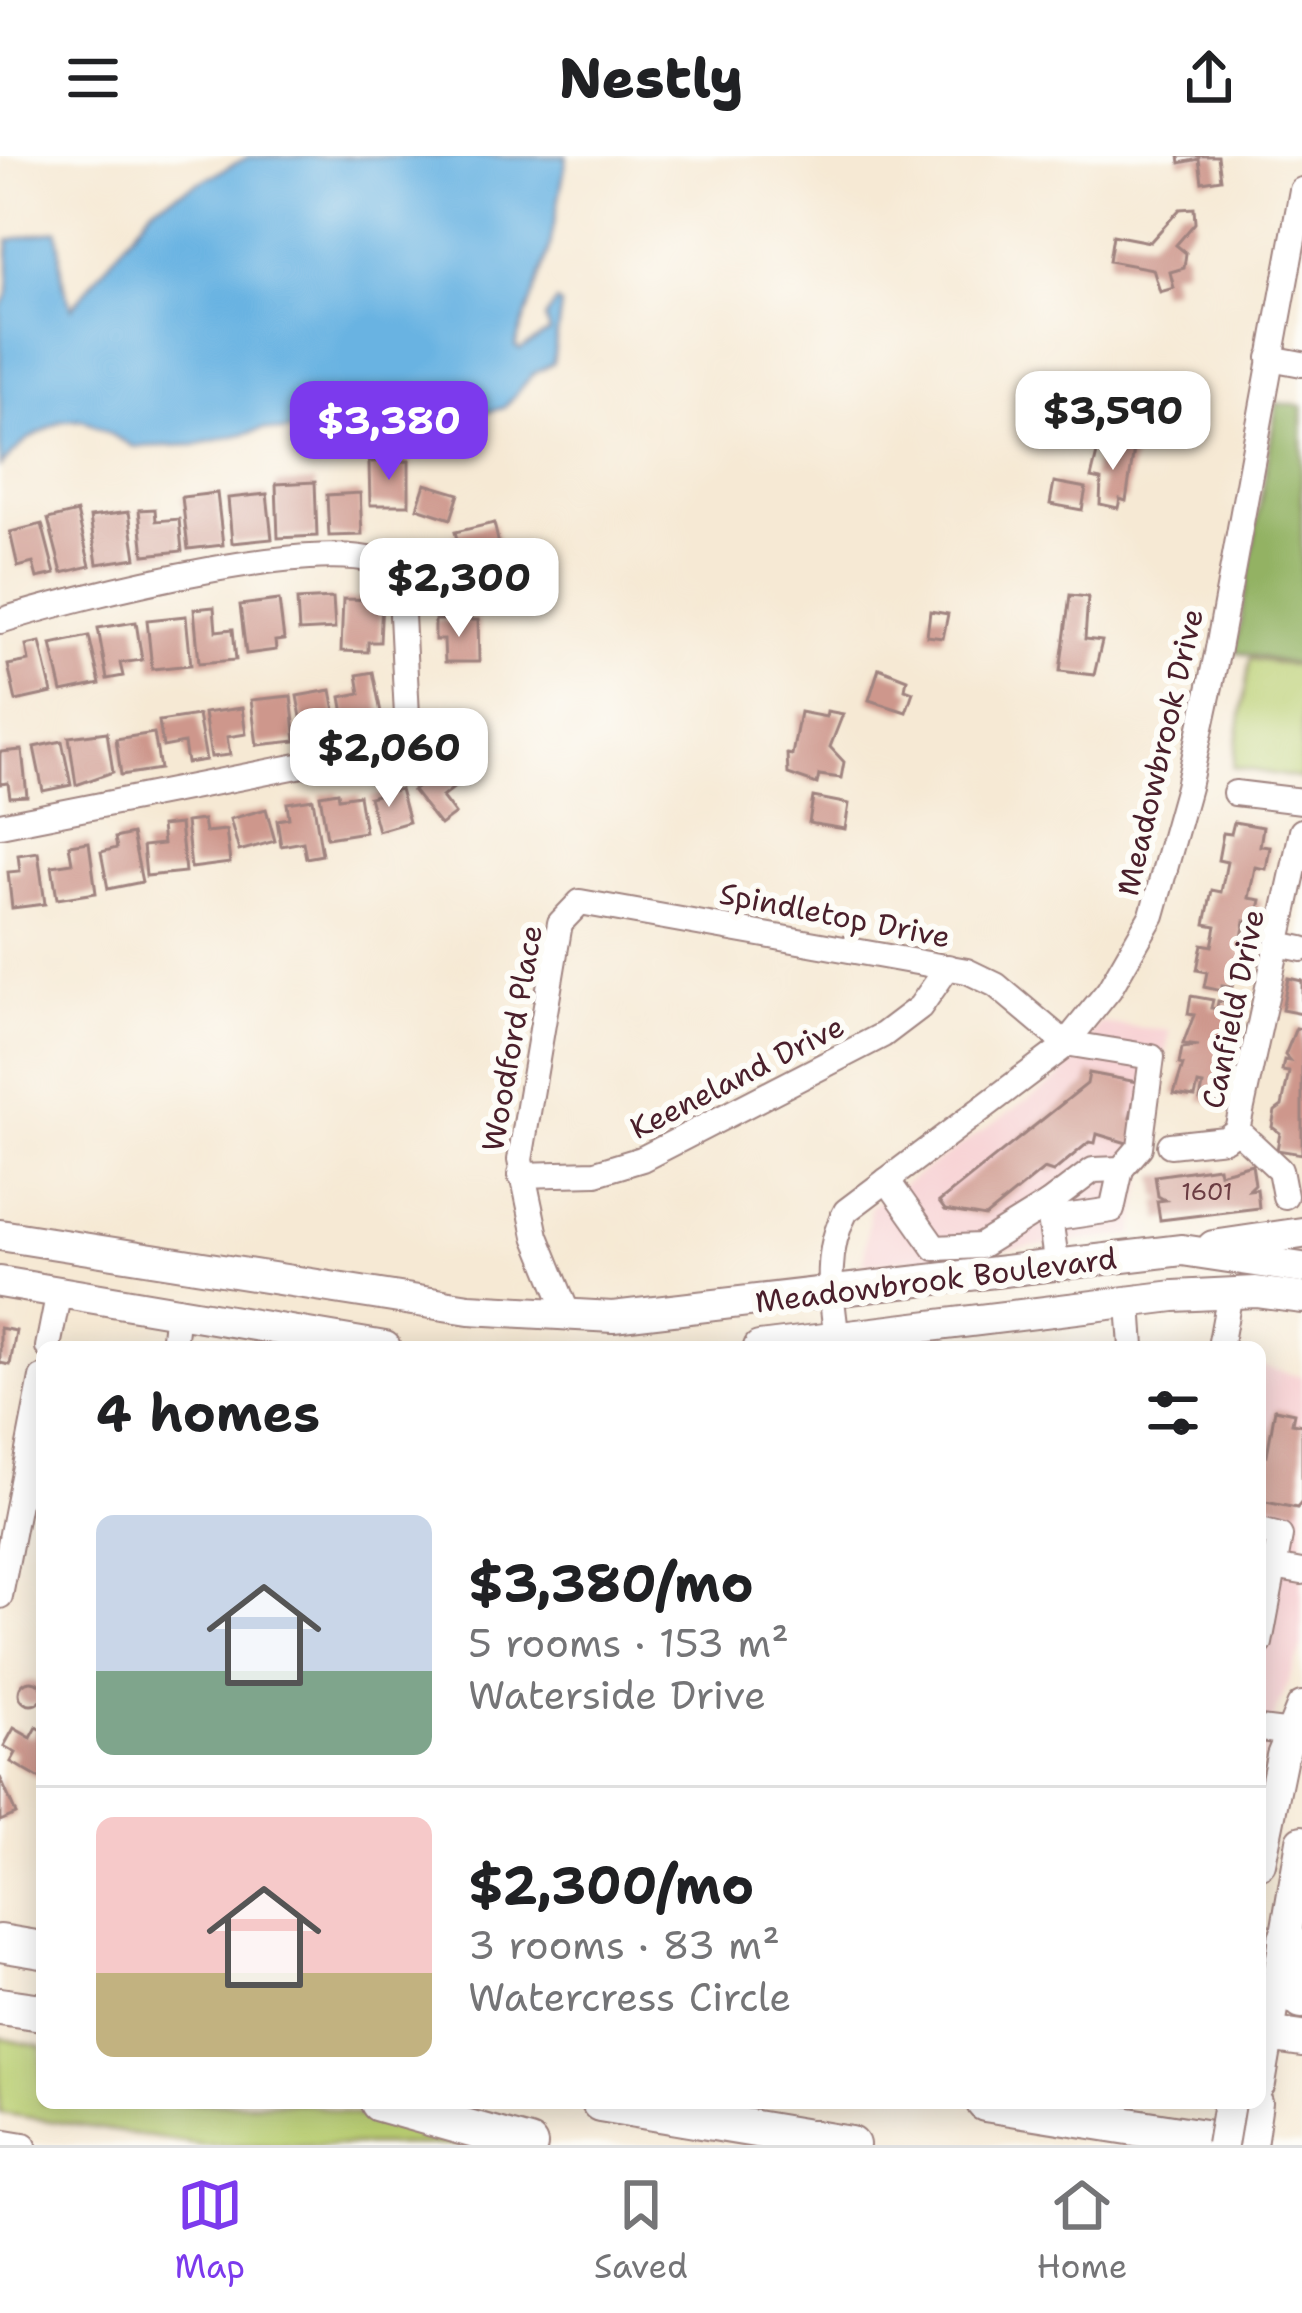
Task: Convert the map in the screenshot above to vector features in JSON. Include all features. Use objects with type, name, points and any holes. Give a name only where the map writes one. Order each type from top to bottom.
[{"type":"highway","points":[[1293,1930],[1290,1970],[1302,2000]]},
{"type":"highway","points":[[0,1943],[36,1949]]},
{"type":"highway","points":[[0,2006],[36,2011]]},
{"type":"highway","points":[[401,2109],[530,2145]]},
{"type":"highway","points":[[636,2109],[851,2145]]},
{"type":"highway","points":[[1024,2109],[1249,2145]]},
{"type":"main road","points":[[1182,1250],[1302,1233]]},
{"type":"main road","name":"Meadowbrook Boulevard","points":[[0,1235],[469,1310],[570,1332],[613,1317],[1182,1250],[1302,1268]]},
{"type":"main road","points":[[59,1291],[64,1246]]},
{"type":"main road","points":[[0,1282],[352,1341]]},
{"type":"main road","name":"Meadowbrook Boulevard","points":[[844,1341],[1230,1293],[1302,1298]]},
{"type":"main road","points":[[1266,1819],[1299,1727]]},
{"type":"main road","points":[[1266,2067],[1277,2035],[1302,1841]]},
{"type":"main road","points":[[1222,2145],[1228,2109]]},
{"type":"main road","points":[[1249,2145],[1256,2109]]},
{"type":"street","name":"Meadowbrook Drive","points":[[837,1341],[831,1238],[846,1211],[1000,1100],[1065,1043],[1132,953],[1160,891],[1217,654],[1302,190]]},
{"type":"street","points":[[1270,358],[1302,364]]},
{"type":"street","points":[[0,621],[162,576],[262,561],[373,559],[398,569],[407,716],[400,738],[389,748],[0,825]]},
{"type":"street","points":[[1235,793],[1302,801]]},
{"type":"street","name":"Canfield Drive","points":[[1170,1144],[1225,1139],[1237,1130],[1290,947],[1302,831]]},
{"type":"street","name":"Spindletop Drive","points":[[571,906],[590,900],[948,967],[996,985],[1065,1043]]},
{"type":"street","name":"Woodford Place","points":[[570,1332],[536,1236],[520,1175],[520,1144],[560,923],[571,906]]},
{"type":"street","name":"Keeneland Drive","points":[[520,1175],[596,1173],[642,1159],[869,1044],[920,1007],[948,967]]},
{"type":"street","points":[[1049,1211],[1112,1210],[1121,1169],[1140,1147],[1154,1060],[1065,1043]]},
{"type":"street","points":[[1237,1130],[1280,1170],[1285,1196]]},
{"type":"street","points":[[887,1180],[935,1248],[980,1246],[1049,1211],[1098,1167],[1121,1169]]},
{"type":"street","points":[[1049,1211],[1057,1267]]},
{"type":"street","points":[[49,1341],[59,1291]]},
{"type":"street","points":[[1221,1341],[1230,1293]]},
{"type":"street","points":[[1129,1303],[1132,1341]]},
{"type":"street","points":[[174,1341],[177,1309]]},
{"type":"street","points":[[0,1596],[36,1409]]},
{"type":"street","points":[[1266,1532],[1280,1536],[1267,1566],[1302,1572]]},
{"type":"street","points":[[1266,1729],[1299,1727]]},
{"type":"street","points":[[0,2141],[18,2144]]},
{"type":"shaded area","points":[[1100,1023],[1170,1031],[1134,1235],[863,1265],[870,1207],[1058,1079]]},
{"type":"shaded area","points":[[1266,1368],[1302,1377],[1302,1646],[1275,1716],[1266,1756]]},
{"type":"green space","points":[[1277,403],[1302,406],[1302,666],[1235,652]]},
{"type":"green space","points":[[1250,659],[1302,667],[1302,779],[1233,767]]},
{"type":"green space","points":[[0,2038],[36,2046],[36,2109],[329,2109],[494,2145],[204,2145],[0,2113]]},
{"type":"water","points":[[567,156],[549,251],[515,346],[520,350],[549,332],[545,318],[556,302],[561,305],[553,363],[533,374],[504,408],[427,426],[375,417],[284,432],[264,429],[195,445],[134,447],[83,420],[62,421],[27,440],[0,466],[0,309],[9,292],[9,240],[57,230],[64,288],[72,308],[154,206],[248,157]]},
{"type":"building","points":[[1179,156],[1218,156],[1221,179],[1202,182],[1199,159],[1180,163]]},
{"type":"building","points":[[1194,208],[1195,223],[1176,245],[1186,253],[1184,268],[1170,272],[1174,288],[1160,292],[1153,269],[1109,261],[1113,235],[1150,242],[1180,209]]},
{"type":"building","points":[[1100,441],[1134,449],[1126,501],[1120,499],[1118,508],[1100,504],[1101,480],[1091,478]]},
{"type":"building","points":[[409,461],[409,505],[370,505],[369,462]]},
{"type":"building","points":[[315,482],[317,536],[278,538],[276,484]]},
{"type":"building","points":[[1054,482],[1086,488],[1082,510],[1050,504]]},
{"type":"building","points":[[425,484],[459,494],[451,519],[417,508]]},
{"type":"building","points":[[217,493],[223,545],[188,549],[182,497]]},
{"type":"building","points":[[360,493],[362,535],[329,536],[327,495]]},
{"type":"building","points":[[267,494],[272,539],[232,543],[228,498]]},
{"type":"building","points":[[155,509],[156,521],[179,519],[182,551],[144,555],[139,510]]},
{"type":"building","points":[[77,512],[90,566],[62,573],[48,519]]},
{"type":"building","points":[[129,512],[136,558],[97,564],[90,517]]},
{"type":"building","points":[[494,523],[501,554],[447,567],[443,550],[459,546],[455,532]]},
{"type":"building","points":[[42,524],[55,574],[37,578],[33,563],[18,567],[10,532]]},
{"type":"building","points":[[492,573],[494,611],[444,613],[443,575]]},
{"type":"building","points":[[1070,595],[1088,597],[1085,639],[1102,641],[1094,675],[1060,671]]},
{"type":"building","points":[[333,598],[335,629],[299,631],[297,600]]},
{"type":"building","points":[[343,599],[382,600],[380,642],[368,642],[368,652],[341,651]]},
{"type":"building","points":[[279,600],[284,640],[275,641],[276,650],[246,654],[240,605]]},
{"type":"building","points":[[214,607],[216,631],[233,629],[236,660],[199,663],[194,609]]},
{"type":"building","points":[[930,611],[948,614],[943,638],[927,636]]},
{"type":"building","points":[[186,616],[191,665],[152,669],[147,620]]},
{"type":"building","points":[[435,620],[478,620],[479,662],[445,662],[444,640],[435,640]]},
{"type":"building","points":[[136,622],[142,660],[120,663],[123,676],[107,679],[98,628]]},
{"type":"building","points":[[89,636],[100,684],[62,692],[51,644]]},
{"type":"building","points":[[40,642],[52,693],[16,701],[8,665],[29,661],[26,645]]},
{"type":"building","points":[[879,668],[907,679],[905,689],[913,692],[906,712],[869,700]]},
{"type":"building","points":[[373,672],[383,723],[347,730],[341,697],[360,693],[357,675]]},
{"type":"building","points":[[331,690],[339,732],[305,738],[297,696]]},
{"type":"building","points":[[291,696],[296,741],[257,745],[251,700]]},
{"type":"building","points":[[242,708],[246,734],[227,737],[230,755],[211,757],[204,713]]},
{"type":"building","points":[[827,711],[843,714],[830,747],[844,762],[841,778],[819,775],[817,784],[788,774],[787,754],[792,755],[800,712],[826,717]]},
{"type":"building","points":[[198,715],[206,760],[187,763],[184,743],[163,747],[159,721]]},
{"type":"building","points":[[107,732],[113,772],[76,785],[69,737]]},
{"type":"building","points":[[154,733],[160,769],[121,775],[116,739]]},
{"type":"building","points":[[62,741],[71,785],[43,791],[34,747]]},
{"type":"building","points":[[22,750],[27,796],[10,797],[8,783],[0,784],[0,752]]},
{"type":"building","points":[[448,765],[461,782],[442,797],[455,814],[440,825],[413,791]]},
{"type":"building","points":[[400,789],[409,822],[378,831],[369,797]]},
{"type":"building","points":[[338,792],[339,798],[359,795],[365,832],[327,838],[320,795]]},
{"type":"building","points":[[813,797],[849,804],[845,829],[809,823]]},
{"type":"building","points":[[313,799],[322,855],[306,858],[303,842],[281,846],[277,820],[289,818],[287,803]]},
{"type":"building","points":[[266,809],[275,841],[239,851],[230,819]]},
{"type":"building","points":[[203,820],[205,832],[226,830],[230,863],[191,868],[186,822]]},
{"type":"building","points":[[1234,822],[1263,827],[1260,846],[1270,847],[1266,869],[1255,867],[1249,898],[1261,900],[1256,923],[1245,921],[1239,953],[1250,955],[1246,978],[1235,976],[1232,987],[1222,986],[1222,991],[1204,987],[1207,972],[1197,970],[1202,944],[1212,946],[1216,926],[1205,924],[1212,890],[1221,892],[1227,862],[1218,860],[1223,833],[1231,834]]},
{"type":"building","points":[[180,824],[185,872],[146,876],[143,846],[163,844],[161,826]]},
{"type":"building","points":[[132,834],[142,882],[108,889],[101,852],[117,848],[115,838]]},
{"type":"building","points":[[89,842],[96,893],[57,899],[52,866],[72,863],[69,845]]},
{"type":"building","points":[[38,852],[45,904],[12,908],[8,872],[20,871],[18,855]]},
{"type":"building","points":[[1288,978],[1302,981],[1302,1014],[1282,1010]]},
{"type":"building","points":[[1191,996],[1213,1000],[1211,1008],[1217,1009],[1218,1001],[1237,1005],[1234,1023],[1229,1022],[1228,1051],[1218,1049],[1217,1054],[1226,1056],[1219,1104],[1200,1100],[1203,1085],[1198,1084],[1195,1097],[1174,1094],[1183,1065],[1179,1064],[1182,1048],[1199,1046],[1183,1044],[1194,1015],[1188,1014]]},
{"type":"building","points":[[1296,1028],[1302,1029],[1302,1154],[1277,1150],[1280,1133],[1272,1127],[1275,1111],[1282,1106],[1289,1072],[1282,1071],[1284,1060],[1290,1061],[1285,1055]]},
{"type":"building","points":[[1089,1073],[1137,1082],[1130,1118],[1142,1121],[1137,1146],[1097,1134],[1095,1143],[1089,1142],[1053,1172],[1044,1169],[985,1217],[945,1210],[939,1202],[1087,1084]]},
{"type":"building","points":[[1252,1164],[1255,1184],[1249,1190],[1257,1189],[1259,1208],[1160,1220],[1157,1201],[1165,1200],[1158,1196],[1155,1176],[1218,1167],[1219,1173]]},
{"type":"building","points":[[0,1328],[16,1331],[10,1365],[0,1363]]},
{"type":"building","points":[[1275,1409],[1294,1413],[1292,1423],[1302,1425],[1302,1502],[1297,1508],[1266,1502]]},
{"type":"building","points":[[31,1681],[36,1684],[36,1702],[31,1705],[19,1693]]},
{"type":"building","points":[[14,1728],[31,1738],[36,1729],[36,1777],[11,1762],[16,1753],[4,1746]]},
{"type":"building","points":[[0,1777],[16,1814],[0,1821]]}]
